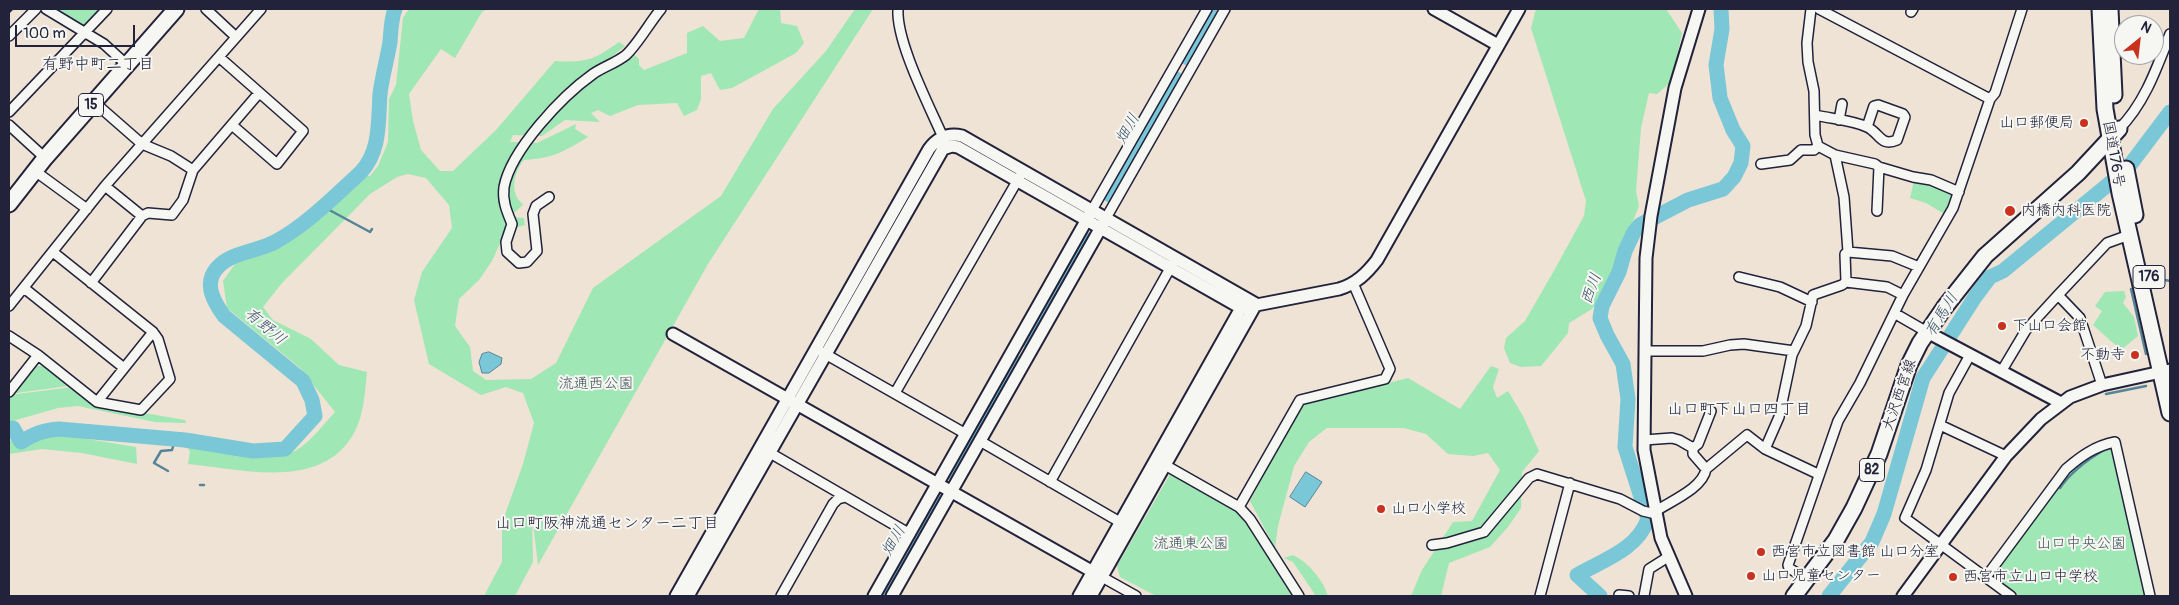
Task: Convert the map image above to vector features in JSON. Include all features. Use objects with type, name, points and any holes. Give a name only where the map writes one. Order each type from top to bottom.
[{"type":"main road","name":"15","points":[[9,204],[45,158],[176,9]]},
{"type":"main road","name":"国道176号","points":[[2100,9],[2101,56],[2115,137],[2124,188],[2168,370],[2170,413]]},
{"type":"main road","name":"国道176号","points":[[2110,9],[2115,137]]},
{"type":"main road","name":"大沢西宮線","points":[[1794,596],[1808,580],[1836,540],[1864,488],[1879,454],[1909,365],[1960,286],[1986,256],[2115,137]]},
{"type":"main road","name":"国道176号","points":[[2124,188],[2129,235],[2168,370]]},
{"type":"street","points":[[9,36],[36,9]]},
{"type":"street","points":[[46,9],[104,44],[127,65]]},
{"type":"street","points":[[9,112],[108,9]]},
{"type":"street","points":[[206,9],[236,37]]},
{"type":"street","points":[[9,306],[105,186],[261,9]]},
{"type":"street","points":[[549,197],[536,206],[533,214],[537,251],[527,262],[519,263],[507,252],[506,242],[512,224],[505,209],[504,189],[507,177],[525,143],[571,92],[594,73],[626,55],[661,9]]},
{"type":"street","points":[[898,9],[898,21],[904,44],[945,141]]},
{"type":"street","points":[[874,596],[1207,9]]},
{"type":"street","points":[[892,596],[1225,9]]},
{"type":"street","points":[[1434,9],[1498,45]]},
{"type":"street","points":[[1079,596],[1097,574],[1125,525],[1241,308],[1339,289],[1353,283],[1370,270],[1519,9]]},
{"type":"street","points":[[1686,596],[1661,538],[1644,450],[1646,258],[1675,88],[1699,9]]},
{"type":"street","points":[[1811,9],[1807,52],[1816,115],[1815,135],[1818,146],[1835,155],[1864,160],[1879,167],[1930,180],[1959,192]]},
{"type":"street","points":[[1819,9],[1990,99]]},
{"type":"street","points":[[1808,580],[1789,568],[1788,565],[1818,474],[1838,421],[1864,376],[1903,294],[1953,208],[1990,99],[1995,93],[2022,9]]},
{"type":"street","points":[[2115,137],[2150,85],[2170,34]]},
{"type":"street","points":[[219,57],[303,131],[277,164],[232,125]]},
{"type":"street","points":[[1174,66],[1188,74]]},
{"type":"street","points":[[91,283],[142,216],[148,213],[172,215],[183,200],[193,170],[260,93]]},
{"type":"street","points":[[94,102],[142,144],[171,156],[193,170]]},
{"type":"street","points":[[1839,120],[1842,104]]},
{"type":"street","points":[[1816,115],[1867,127],[1884,142],[1889,143],[1897,140],[1905,117],[1903,114],[1878,105],[1874,106],[1867,127]]},
{"type":"street","points":[[9,125],[45,158]]},
{"type":"street","points":[[688,596],[765,450],[929,149],[955,135],[962,136],[1020,176],[1173,263],[1256,304]]},
{"type":"street","points":[[1761,164],[1790,160],[1801,150],[1814,150],[1818,146]]},
{"type":"street","points":[[1835,155],[1844,197],[1848,252],[1845,254],[1846,282]]},
{"type":"street","points":[[1877,211],[1879,167]]},
{"type":"street","points":[[35,171],[87,209]]},
{"type":"street","points":[[895,393],[1020,176]]},
{"type":"street","points":[[105,186],[142,216]]},
{"type":"street","points":[[2001,372],[2026,330],[2058,294],[2107,243],[2129,235]]},
{"type":"street","points":[[9,336],[38,355],[97,402],[142,410],[170,378],[158,339],[153,332],[53,252]]},
{"type":"street","points":[[1848,252],[1892,256],[1919,267]]},
{"type":"street","points":[[1173,263],[1241,308]]},
{"type":"street","points":[[1050,482],[1173,263]]},
{"type":"street","points":[[1739,277],[1780,287],[1812,302]]},
{"type":"street","points":[[1766,449],[1779,417],[1794,351],[1806,326],[1813,295],[1846,282],[1887,287],[1903,294]]},
{"type":"street","points":[[1239,507],[1300,400],[1385,380],[1389,375],[1390,369],[1353,283]]},
{"type":"street","points":[[24,288],[124,368]]},
{"type":"street","points":[[2058,294],[2080,318],[2102,385]]},
{"type":"street","points":[[1125,525],[1165,465],[1256,304]]},
{"type":"street","points":[[1894,313],[2061,403]]},
{"type":"street","points":[[97,402],[153,332]]},
{"type":"street","points":[[673,334],[1136,596]]},
{"type":"street","points":[[1645,351],[1703,352],[1730,345],[1744,344],[1794,351]]},
{"type":"street","points":[[1015,346],[1029,354]]},
{"type":"street","points":[[820,351],[966,434]]},
{"type":"street","points":[[1965,352],[1949,393],[1926,470],[1905,518],[2011,596]]},
{"type":"street","points":[[9,392],[38,355]]},
{"type":"street","points":[[1903,596],[2006,456],[2029,430],[2061,403],[2102,385],[2168,370]]},
{"type":"street","points":[[1693,448],[1698,444],[1710,411]]},
{"type":"street","points":[[1940,426],[2006,456]]},
{"type":"street","points":[[1432,545],[1447,543],[1484,532],[1529,478],[1537,474],[1620,500],[1643,511],[1656,513],[1704,479],[1706,469],[1747,435],[1766,449],[1818,474]]},
{"type":"street","points":[[1644,440],[1672,438],[1693,448]]},
{"type":"street","points":[[980,441],[1125,525]]},
{"type":"street","points":[[1986,577],[2066,469],[2081,456],[2101,445],[2115,442],[2150,596]]},
{"type":"street","points":[[1693,448],[1693,454],[1706,469]]},
{"type":"street","points":[[765,450],[910,534]]},
{"type":"street","points":[[676,596],[765,450]]},
{"type":"street","points":[[1165,465],[1239,507],[1250,519],[1299,596]]},
{"type":"street","points":[[1540,596],[1570,483]]},
{"type":"street","points":[[781,596],[833,504],[838,499],[846,497]]},
{"type":"street","points":[[1644,596],[1649,569],[1668,558]]},
{"type":"street","points":[[1091,596],[1097,574]]},
{"type":"street","points":[[1619,594],[1630,596]]},
{"type":"green space","points":[[54,9],[103,9],[84,27]]},
{"type":"green space","name":"流通西公園","points":[[409,9],[487,9],[482,12],[455,58],[441,49],[409,94],[413,121],[421,150],[440,171],[453,171],[496,130],[555,61],[582,61],[589,59],[603,53],[619,42],[625,46],[598,68],[631,52],[639,59],[639,65],[644,70],[687,53],[687,33],[703,26],[720,41],[744,38],[759,9],[780,9],[781,23],[797,26],[804,43],[796,53],[732,88],[720,90],[711,73],[701,76],[701,99],[697,110],[684,116],[677,103],[638,105],[610,116],[598,110],[591,113],[600,122],[565,120],[542,136],[513,135],[510,142],[537,143],[576,124],[575,129],[588,137],[558,153],[543,158],[524,160],[516,173],[514,184],[518,200],[523,205],[513,214],[514,217],[524,218],[525,225],[506,230],[492,261],[479,280],[459,299],[455,326],[470,347],[473,371],[486,380],[531,379],[556,363],[593,288],[721,196],[773,109],[826,51],[855,9],[873,9],[708,264],[538,565],[532,514],[533,562],[515,596],[484,596],[502,562],[502,523],[523,464],[534,423],[523,393],[506,387],[481,395],[429,364],[414,300],[422,272],[452,228],[449,205],[426,178],[408,174],[397,177],[370,194],[282,283],[263,307],[273,320],[311,339],[339,365],[367,372],[364,402],[358,424],[341,450],[323,463],[303,470],[256,472],[188,464],[190,451],[185,445],[255,454],[289,454],[308,441],[335,412],[300,368],[227,308],[223,281],[235,264],[310,225],[364,175],[370,176],[378,166],[388,142],[389,99],[396,85],[403,18]]},
{"type":"green space","points":[[1536,9],[1666,9],[1682,33],[1671,82],[1657,94],[1649,93],[1641,128],[1636,191],[1639,206],[1605,290],[1592,309],[1569,323],[1568,333],[1541,366],[1521,367],[1510,363],[1504,348],[1506,338],[1525,321],[1584,216],[1586,201],[1531,28]]},
{"type":"green space","points":[[1914,181],[1930,183],[1955,193],[1946,215],[1926,203],[1910,198]]},
{"type":"green space","points":[[2124,291],[2126,297],[2123,303],[2134,317],[2138,336],[2121,350],[2093,325],[2102,311],[2095,306],[2105,292]]},
{"type":"green space","points":[[33,366],[44,366],[68,386],[9,394]]},
{"type":"green space","points":[[1491,366],[1499,369],[1493,387],[1497,398],[1508,391],[1523,416],[1539,451],[1522,472],[1521,508],[1508,527],[1490,547],[1449,563],[1441,596],[1411,596],[1422,570],[1453,522],[1472,521],[1500,470],[1488,453],[1473,456],[1448,454],[1426,434],[1404,428],[1327,428],[1309,442],[1294,466],[1278,526],[1275,548],[1250,501],[1301,405],[1408,378],[1460,409]]},
{"type":"green space","points":[[73,387],[97,405],[185,420],[186,423],[155,422],[78,406],[58,408],[9,422],[9,395]]},
{"type":"green space","points":[[50,433],[136,447],[137,464],[82,453],[42,449],[9,454],[9,441]]},
{"type":"green space","name":"山口中央公園","points":[[2113,445],[2145,596],[2020,596],[1993,576],[2070,470],[2088,456]]},
{"type":"green space","name":"流通東公園","points":[[1172,471],[1239,511],[1249,523],[1296,596],[1156,596],[1120,577],[1117,566]]},
{"type":"green space","points":[[1293,555],[1314,572],[1323,584],[1328,596],[1316,596],[1293,562],[1284,558]]},
{"type":"water","points":[[489,352],[502,358],[501,364],[489,373],[482,373],[479,362],[482,354]]},
{"type":"water","points":[[1306,472],[1322,482],[1305,507],[1290,497]]},
{"type":"waterway","name":"有野川","points":[[9,430],[13,428],[21,442],[39,433],[59,429],[185,440],[253,451],[285,449],[315,416],[312,400],[303,381],[224,316],[214,299],[210,287],[211,280],[217,268],[229,259],[275,242],[309,219],[367,165],[372,156],[377,136],[380,94],[395,9]]},
{"type":"waterway","name":"畑川","points":[[1188,58],[1216,9]]},
{"type":"waterway","name":"西川","points":[[1600,596],[1577,575],[1628,546],[1643,530],[1648,519],[1625,447],[1628,399],[1623,364],[1600,318],[1602,306],[1619,272],[1625,251],[1634,232],[1640,225],[1688,200],[1723,189],[1734,177],[1741,163],[1743,146],[1733,130],[1720,98],[1716,65],[1722,29],[1721,9]]},
{"type":"waterway","name":"畑川","points":[[1110,195],[1176,79]]},
{"type":"waterway","name":"有馬川","points":[[1829,596],[1872,542],[1884,514],[1923,378],[1975,297],[1990,277],[2003,271],[2127,169],[2170,112]]},
{"type":"waterway","points":[[322,206],[370,232],[372,229]]},
{"type":"waterway","name":"畑川","points":[[1028,340],[1085,239]]},
{"type":"waterway","points":[[2160,279],[2170,281]]},
{"type":"waterway","points":[[2131,289],[2146,354]]},
{"type":"waterway","name":"畑川","points":[[953,472],[1015,362]]},
{"type":"waterway","points":[[2106,394],[2146,386]]},
{"type":"waterway","points":[[168,471],[154,463],[161,451],[172,450],[175,440]]},
{"type":"waterway","points":[[2060,488],[2080,467],[2104,450]]},
{"type":"waterway","name":"畑川","points":[[882,596],[937,502]]},
{"type":"railway","points":[[9,12],[12,9]]},
{"type":"place","name":"山口郵便局","points":[[2084,123]]},
{"type":"place","name":"内橋内科医院","points":[[2010,211]]},
{"type":"place","name":"下山口会館","points":[[2002,326]]},
{"type":"place","name":"不動寺","points":[[2135,355]]},
{"type":"place","name":"山口小学校","points":[[1381,509]]},
{"type":"place","name":"西宮市立図書館 山口分室","points":[[1761,552]]},
{"type":"place","name":"山口児童センター","points":[[1751,576]]},
{"type":"place","name":"西宮市立山口中学校","points":[[1953,577]]},
{"type":"district","name":"有野中町二丁目","points":[[98,65]]},
{"type":"district","name":"山口町下山口四丁目","points":[[1739,410]]},
{"type":"district","name":"山口町阪神流通センター二丁目","points":[[607,524]]}]
